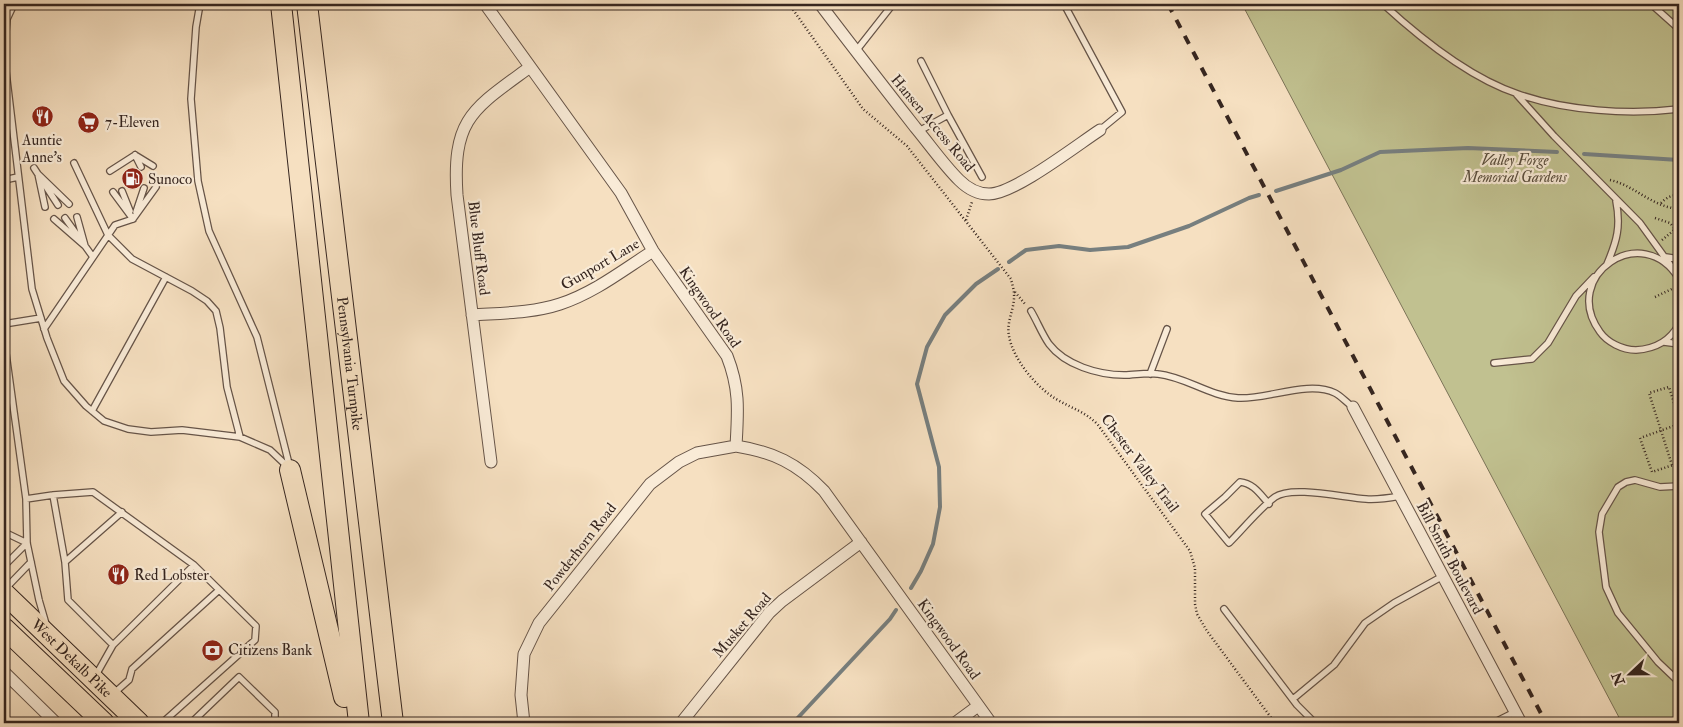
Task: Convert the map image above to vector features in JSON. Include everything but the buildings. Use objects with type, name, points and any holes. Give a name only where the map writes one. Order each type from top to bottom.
[{"type":"highway","name":"Pennsylvania Turnpike","points":[[281,4],[359,723]]},
{"type":"highway","name":"Pennsylvania Turnpike","points":[[307,4],[393,723]]},
{"type":"highway","points":[[290,470],[350,723]]},
{"type":"highway","name":"West Dekalb Pike","points":[[4,592],[139,723]]},
{"type":"highway","name":"West Dekalb Pike","points":[[4,628],[104,723]]},
{"type":"street","name":"Kingwood Road","points":[[485,4],[621,193],[653,251],[727,356],[734,373],[738,392],[736,446],[760,450],[778,457],[810,476],[824,490],[991,723]]},
{"type":"street","name":"Hansen Access Road","points":[[820,4],[960,181],[976,192],[989,194],[1004,191],[1026,180],[1100,130]]},
{"type":"street","name":"Blue Bluff Road","points":[[491,462],[457,194],[457,149],[463,130],[471,115],[482,102],[530,67]]},
{"type":"street","name":"Gunport Lane","points":[[472,315],[558,305],[591,290],[653,251]]},
{"type":"street","name":"Bill Smith Boulevard","points":[[1353,408],[1521,723]]},
{"type":"street","name":"Powderhorn Road","points":[[524,723],[521,695],[524,654],[539,623],[650,484],[679,462],[697,453],[736,446]]},
{"type":"street","name":"Musket Road","points":[[681,723],[769,613],[782,601],[862,542]]},
{"type":"street","points":[[4,672],[56,723]]},
{"type":"street","points":[[955,723],[978,706]]},
{"type":"lane","points":[[14,4],[7,19],[4,55],[32,288],[44,329],[64,380],[92,411],[104,421],[128,429],[151,432],[182,430],[240,437],[270,450],[290,470]]},
{"type":"lane","points":[[200,4],[196,27],[191,99],[198,181],[210,231],[257,338],[290,470]]},
{"type":"lane","points":[[856,51],[893,4]]},
{"type":"lane","points":[[1064,4],[1122,112],[1100,130]]},
{"type":"lane","points":[[1383,4],[1434,46],[1476,76],[1517,94],[1556,104],[1586,108],[1636,112],[1679,110]]},
{"type":"lane","points":[[1651,4],[1679,30]]},
{"type":"lane","points":[[921,61],[982,177]]},
{"type":"lane","points":[[1517,94],[1554,136],[1640,223],[1666,257],[1679,279]]},
{"type":"lane","points":[[919,131],[948,115]]},
{"type":"lane","points":[[135,155],[153,166]]},
{"type":"lane","points":[[135,155],[141,167]]},
{"type":"lane","points":[[119,170],[135,155]]},
{"type":"lane","points":[[110,171],[135,155]]},
{"type":"lane","points":[[74,163],[108,235],[132,259],[207,301],[216,311],[220,328],[227,387],[240,437]]},
{"type":"lane","points":[[34,168],[58,206]]},
{"type":"lane","points":[[38,174],[69,204]]},
{"type":"lane","points":[[38,174],[45,207]]},
{"type":"lane","points":[[4,180],[18,178]]},
{"type":"lane","points":[[44,329],[115,225],[133,219],[156,187]]},
{"type":"lane","points":[[133,219],[144,188]]},
{"type":"lane","points":[[122,191],[133,219]]},
{"type":"lane","points":[[113,192],[133,219]]},
{"type":"lane","points":[[1494,362],[1532,359],[1548,343],[1576,296],[1606,264],[1619,230],[1619,214],[1616,199]]},
{"type":"lane","points":[[77,217],[85,246]]},
{"type":"lane","points":[[66,218],[93,257]]},
{"type":"lane","points":[[54,219],[85,246]]},
{"type":"lane","points":[[1606,264],[1619,256],[1633,253],[1647,254],[1661,260],[1674,270]]},
{"type":"lane","points":[[1666,257],[1679,259]]},
{"type":"lane","points":[[1596,276],[1590,291],[1589,308],[1594,323],[1603,337],[1617,346],[1633,350],[1649,349],[1664,342],[1676,331],[1679,324]]},
{"type":"lane","points":[[92,411],[166,277]]},
{"type":"lane","points":[[1031,310],[1050,344],[1060,354],[1074,363],[1106,373],[1124,375],[1158,373],[1213,393],[1239,398],[1280,392],[1323,390],[1336,394],[1353,408]]},
{"type":"lane","points":[[4,324],[41,318]]},
{"type":"lane","points":[[1150,374],[1167,329]]},
{"type":"lane","points":[[4,339],[26,499],[27,543],[38,600],[50,638]]},
{"type":"lane","points":[[1664,342],[1679,344]]},
{"type":"lane","points":[[1679,486],[1660,487],[1635,480],[1626,482],[1618,487],[1602,514],[1598,532],[1606,587],[1618,613],[1658,662],[1679,682]]},
{"type":"lane","points":[[1268,504],[1256,489],[1247,483],[1240,482],[1205,514],[1229,542],[1268,504],[1276,496],[1285,493],[1318,493],[1366,499],[1400,496]]},
{"type":"lane","points":[[26,499],[93,492],[194,565],[256,626],[255,640],[162,723]]},
{"type":"lane","points":[[53,495],[65,562],[68,600],[113,645]]},
{"type":"lane","points":[[65,562],[122,512]]},
{"type":"lane","points":[[4,532],[27,543]]},
{"type":"lane","points":[[4,566],[27,543]]},
{"type":"lane","points":[[4,592],[31,562]]},
{"type":"lane","points":[[93,679],[113,645],[194,565]]},
{"type":"lane","points":[[1293,699],[1334,665],[1365,623],[1394,603],[1443,576]]},
{"type":"lane","points":[[111,696],[129,680],[132,669],[219,590]]},
{"type":"lane","points":[[1224,609],[1293,699],[1315,723]]},
{"type":"lane","points":[[191,723],[239,677],[275,712],[275,723]]},
{"type":"lane","points":[[1494,723],[1515,712]]},
{"type":"path","points":[[790,4],[864,109],[907,146],[966,220],[1011,280],[1015,292],[1031,310]]},
{"type":"path","points":[[1599,183],[1605,180],[1619,182],[1653,202],[1679,209]]},
{"type":"path","points":[[966,220],[976,192]]},
{"type":"path","points":[[1661,203],[1673,195],[1679,196]]},
{"type":"path","points":[[1655,218],[1670,222],[1675,229]]},
{"type":"path","points":[[1656,244],[1679,226]]},
{"type":"path","points":[[1655,297],[1679,285]]},
{"type":"path","name":"Chester Valley Trail","points":[[1015,292],[1008,324],[1010,343],[1015,353],[1039,387],[1057,400],[1091,417],[1175,528],[1194,560],[1197,614],[1275,723]]},
{"type":"path","points":[[1672,465],[1649,393],[1669,386],[1679,419]]},
{"type":"path","points":[[1679,424],[1641,437],[1652,472],[1679,463]]},
{"type":"green space","name":"Valley Forge Memorial Gardens","points":[[1242,4],[1679,4],[1679,723],[1622,723]]},
{"type":"waterway","points":[[1276,191],[1341,170],[1380,152],[1468,148],[1557,152]]},
{"type":"waterway","points":[[1584,154],[1679,160]]},
{"type":"waterway","points":[[1009,262],[1026,250],[1059,246],[1090,250],[1128,247],[1189,226],[1259,195]]},
{"type":"waterway","points":[[911,588],[933,544],[940,507],[939,467],[917,384],[927,347],[945,315],[976,284],[998,269]]},
{"type":"waterway","points":[[793,723],[890,619],[896,610]]},
{"type":"railway","points":[[1168,4],[1546,723]]},
{"type":"place","name":"Auntie Anne's","points":[[42,117]]},
{"type":"place","name":"7-Eleven","points":[[89,122]]},
{"type":"place","name":"Sunoco","points":[[132,179]]},
{"type":"place","name":"Red Lobster","points":[[118,575]]},
{"type":"place","name":"Citizens Bank","points":[[212,650]]}]
